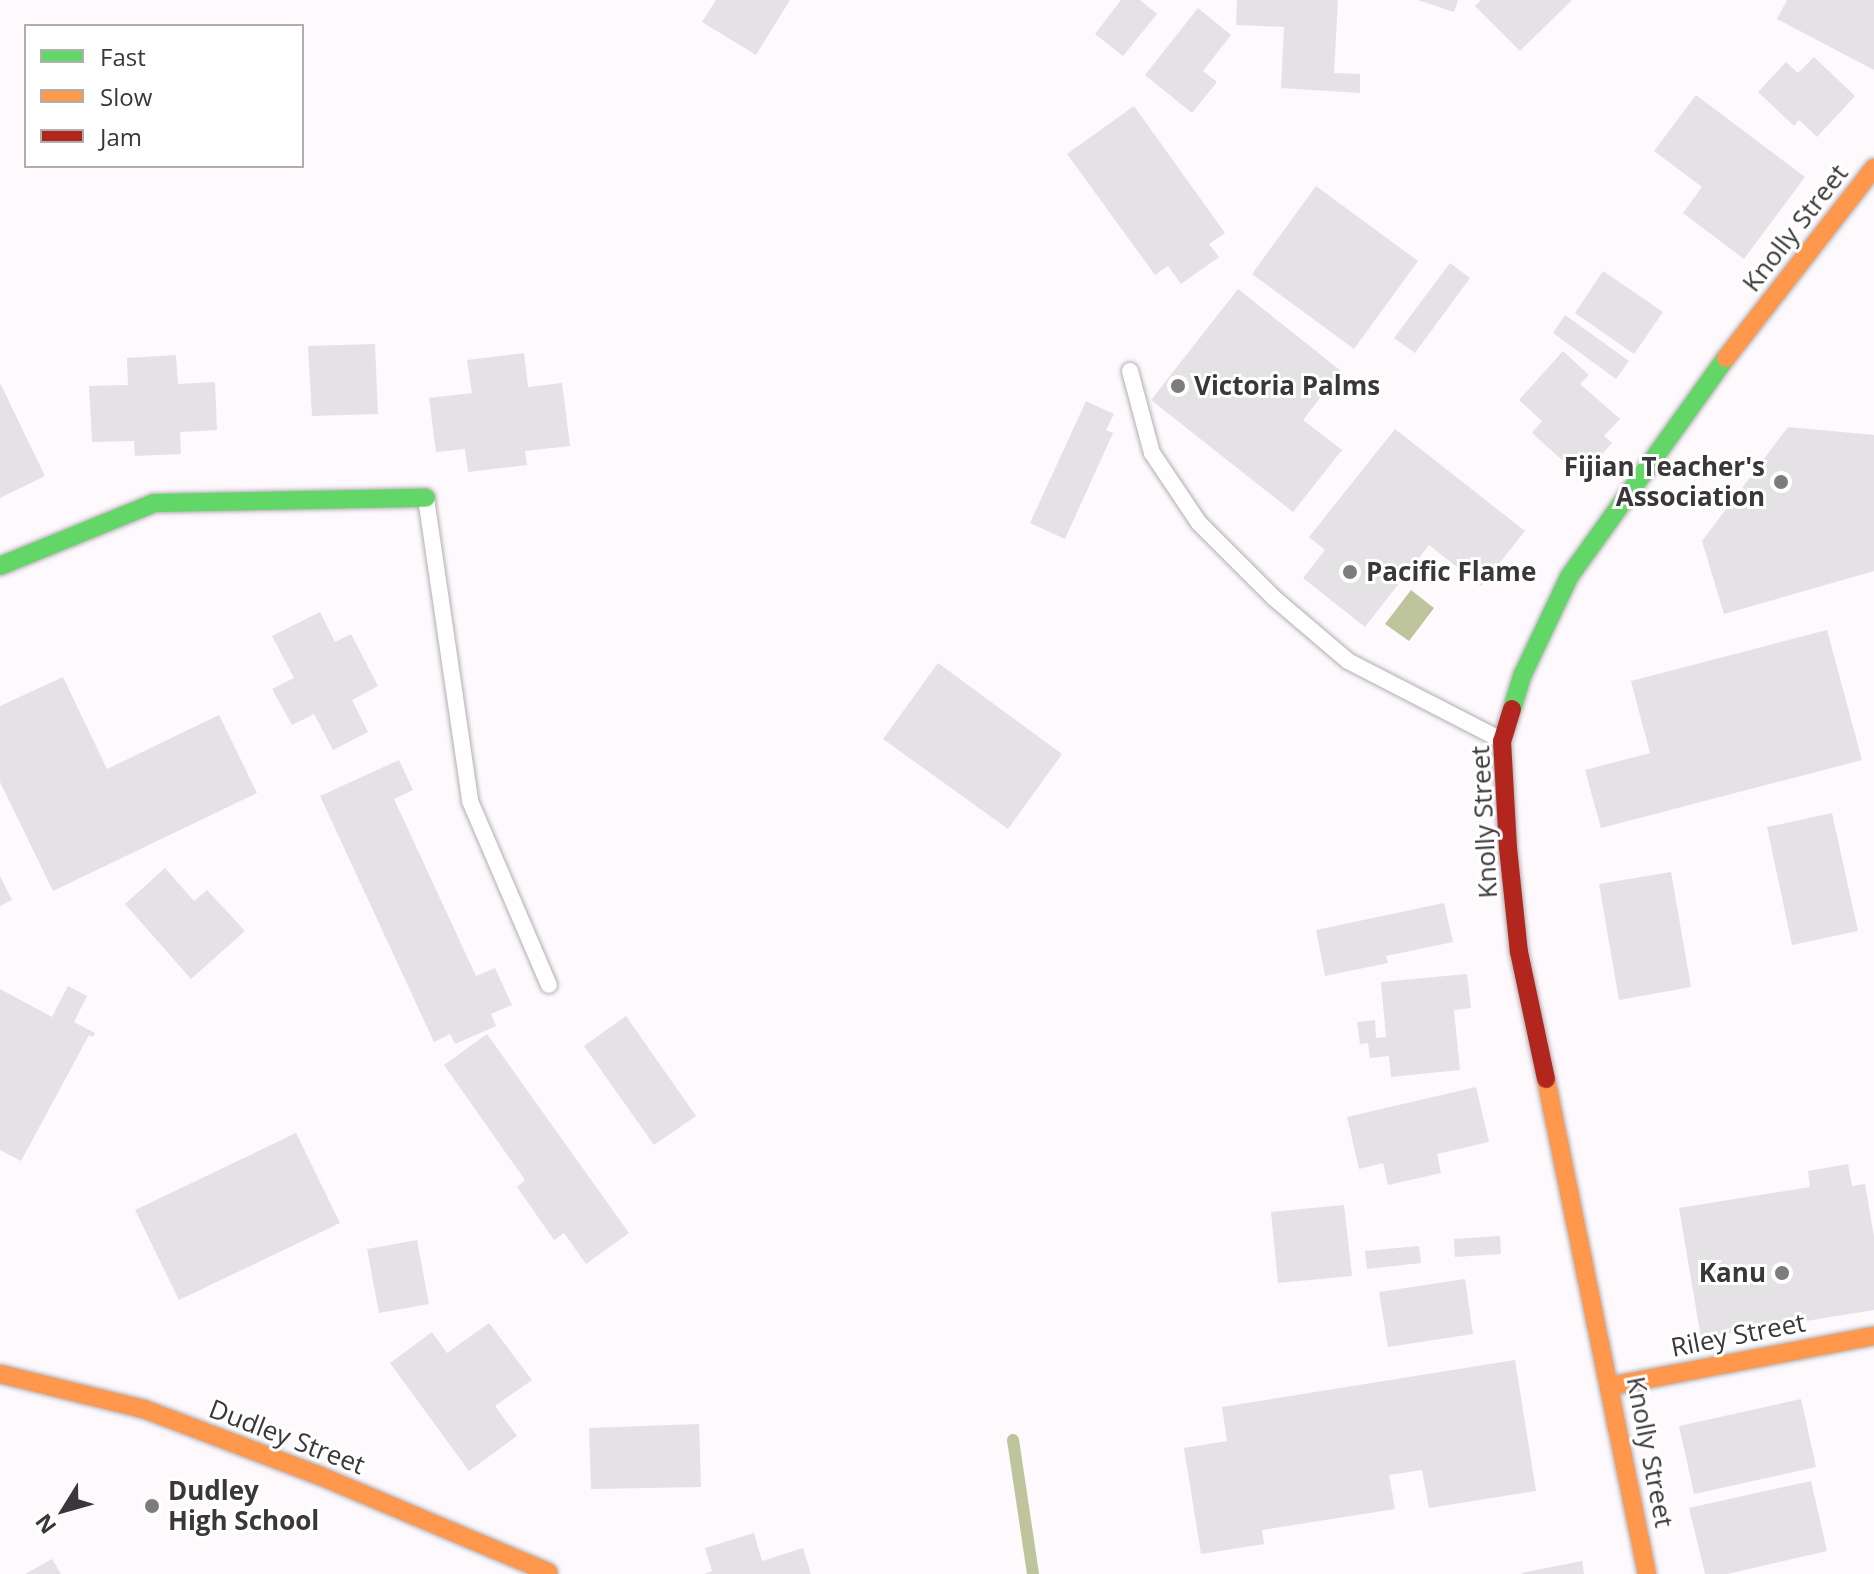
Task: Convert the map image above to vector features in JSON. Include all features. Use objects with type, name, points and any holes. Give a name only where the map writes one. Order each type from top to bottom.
[{"type":"main road","name":"Knolly Street","points":[[1647,1574],[1611,1386],[1519,952],[1508,848],[1502,741],[1523,674],[1569,577],[1696,397],[1874,168]]},
{"type":"main road","points":[[0,566],[154,503],[426,498]]},
{"type":"main road","name":"Riley Street","points":[[1611,1386],[1874,1336]]},
{"type":"main road","name":"Dudley Street","points":[[0,1374],[144,1409],[318,1475],[548,1572]]},
{"type":"lane","points":[[1130,371],[1152,453],[1209,533],[1274,598],[1348,661],[1502,741]]},
{"type":"lane","points":[[426,498],[470,801],[549,985]]},
{"type":"shaded area","points":[[1411,590],[1434,608],[1409,641],[1385,624]]},
{"type":"building","points":[[716,0],[790,0],[756,55],[702,22]]},
{"type":"building","points":[[1121,0],[1140,0],[1157,14],[1123,56],[1095,34]]},
{"type":"building","points":[[1237,0],[1338,0],[1334,73],[1360,74],[1360,93],[1281,88],[1284,27],[1236,25]]},
{"type":"building","points":[[1418,0],[1458,0],[1454,12]]},
{"type":"building","points":[[1481,0],[1572,0],[1520,51],[1475,6]]},
{"type":"building","points":[[1787,0],[1874,0],[1874,70],[1777,19]]},
{"type":"building","points":[[1198,8],[1231,35],[1203,71],[1217,82],[1192,113],[1145,75]]},
{"type":"building","points":[[1814,57],[1855,96],[1817,137],[1799,120],[1794,126],[1758,92],[1786,62],[1798,73]]},
{"type":"building","points":[[1696,95],[1805,177],[1744,259],[1683,213],[1702,187],[1654,151]]},
{"type":"building","points":[[1134,106],[1225,233],[1209,244],[1219,257],[1181,284],[1168,266],[1155,275],[1067,154]]},
{"type":"building","points":[[1316,186],[1418,261],[1354,349],[1252,274]]},
{"type":"building","points":[[1450,263],[1470,278],[1415,353],[1394,338]]},
{"type":"building","points":[[1603,271],[1663,312],[1634,354],[1575,313]]},
{"type":"building","points":[[1238,289],[1341,371],[1303,420],[1342,450],[1293,512],[1151,400]]},
{"type":"building","points":[[1565,315],[1629,361],[1616,379],[1553,333]]},
{"type":"building","points":[[375,344],[378,414],[312,416],[308,346]]},
{"type":"building","points":[[1563,351],[1589,375],[1580,384],[1620,419],[1604,436],[1612,443],[1581,477],[1532,433],[1542,421],[1519,400]]},
{"type":"building","points":[[524,353],[528,387],[562,383],[570,446],[525,451],[527,465],[468,472],[465,449],[436,452],[429,398],[472,393],[467,360]]},
{"type":"building","points":[[176,355],[178,384],[215,382],[217,430],[180,432],[181,454],[135,456],[134,441],[92,442],[89,386],[128,385],[127,358]]},
{"type":"building","points":[[0,383],[45,476],[0,498]]},
{"type":"building","points":[[1086,401],[1114,414],[1106,430],[1113,433],[1065,539],[1030,523]]},
{"type":"building","points":[[1788,427],[1874,435],[1874,571],[1724,614],[1702,541]]},
{"type":"building","points":[[1395,429],[1525,531],[1481,586],[1429,545],[1365,627],[1303,578],[1325,550],[1309,537]]},
{"type":"building","points":[[320,612],[335,642],[351,634],[378,686],[352,700],[368,732],[333,750],[314,714],[292,725],[272,689],[294,678],[272,636]]},
{"type":"building","points":[[1827,630],[1862,760],[1601,828],[1585,770],[1650,753],[1631,681]]},
{"type":"building","points":[[938,663],[1062,754],[1008,829],[883,739]]},
{"type":"building","points":[[63,677],[107,769],[219,715],[257,793],[53,891],[0,782],[0,706]]},
{"type":"building","points":[[399,760],[413,790],[394,799],[476,976],[495,968],[512,1005],[491,1014],[496,1026],[455,1044],[450,1034],[434,1042],[320,796]]},
{"type":"building","points":[[1832,813],[1858,931],[1792,945],[1767,827]]},
{"type":"building","points":[[165,868],[194,901],[207,890],[245,931],[191,979],[125,904]]},
{"type":"building","points":[[1671,872],[1691,987],[1619,1000],[1599,884]]},
{"type":"building","points":[[0,876],[12,900],[0,906]]},
{"type":"building","points":[[1444,903],[1453,942],[1386,956],[1388,963],[1325,976],[1316,930]]},
{"type":"building","points":[[1467,974],[1471,1008],[1454,1010],[1460,1070],[1391,1077],[1389,1056],[1370,1058],[1368,1043],[1360,1044],[1357,1022],[1375,1020],[1376,1038],[1386,1037],[1381,982]]},
{"type":"building","points":[[68,986],[87,996],[74,1022],[95,1033],[93,1037],[89,1035],[21,1161],[0,1150],[0,989],[52,1017]]},
{"type":"building","points":[[626,1016],[696,1116],[654,1145],[584,1046]]},
{"type":"building","points":[[487,1034],[629,1233],[586,1264],[564,1233],[554,1240],[517,1187],[525,1180],[444,1065]]},
{"type":"building","points":[[1476,1087],[1489,1142],[1437,1154],[1441,1173],[1388,1185],[1383,1163],[1359,1169],[1347,1117]]},
{"type":"building","points":[[296,1133],[340,1223],[179,1300],[135,1210]]},
{"type":"building","name":"Kanu","points":[[1848,1164],[1852,1186],[1865,1184],[1874,1237],[1874,1310],[1701,1338],[1679,1208],[1810,1187],[1808,1171]]},
{"type":"building","points":[[1344,1205],[1352,1276],[1278,1283],[1271,1212]]},
{"type":"building","points":[[1500,1236],[1501,1254],[1455,1257],[1454,1239]]},
{"type":"building","points":[[417,1240],[429,1304],[379,1313],[367,1249]]},
{"type":"building","points":[[1419,1246],[1421,1263],[1367,1269],[1365,1251]]},
{"type":"building","points":[[1465,1279],[1473,1334],[1388,1347],[1379,1292]]},
{"type":"building","points":[[489,1323],[532,1380],[495,1406],[517,1436],[469,1471],[390,1363],[432,1332],[447,1353]]},
{"type":"building","points":[[1515,1360],[1536,1491],[1429,1508],[1422,1470],[1389,1475],[1395,1509],[1262,1530],[1264,1544],[1201,1554],[1184,1448],[1227,1441],[1222,1407]]},
{"type":"building","points":[[1801,1399],[1816,1467],[1694,1494],[1679,1426]]},
{"type":"building","points":[[699,1424],[701,1487],[591,1489],[589,1428]]},
{"type":"building","points":[[1811,1481],[1827,1551],[1727,1574],[1705,1574],[1689,1508]]},
{"type":"building","points":[[754,1533],[762,1561],[803,1548],[811,1574],[704,1574],[712,1571],[705,1548]]},
{"type":"building","points":[[52,1559],[61,1574],[25,1574]]},
{"type":"building","points":[[1582,1561],[1584,1574],[1522,1574],[1522,1573]]},
{"type":"waterway","points":[[1013,1440],[1033,1574]]},
{"type":"traffic: fast","points":[[1512,709],[1523,674],[1569,577],[1726,358]]},
{"type":"traffic: fast","points":[[0,566],[154,503],[426,498]]},
{"type":"traffic: slow","points":[[1726,358],[1874,168]]},
{"type":"traffic: slow","points":[[1546,1079],[1647,1574]]},
{"type":"traffic: slow","points":[[1611,1386],[1874,1336]]},
{"type":"traffic: slow","points":[[0,1374],[144,1409],[318,1475],[548,1572]]},
{"type":"traffic: jam","points":[[1512,709],[1502,741],[1508,848],[1519,952],[1546,1079]]},
{"type":"place","name":"Victoria Palms","points":[[1178,386]]},
{"type":"place","name":"Fijian Teacher's Association","points":[[1781,482]]},
{"type":"place","name":"Pacific Flame","points":[[1350,572]]},
{"type":"place","name":"Kanu","points":[[1782,1273]]},
{"type":"place","name":"Dudley High School","points":[[152,1506]]}]
